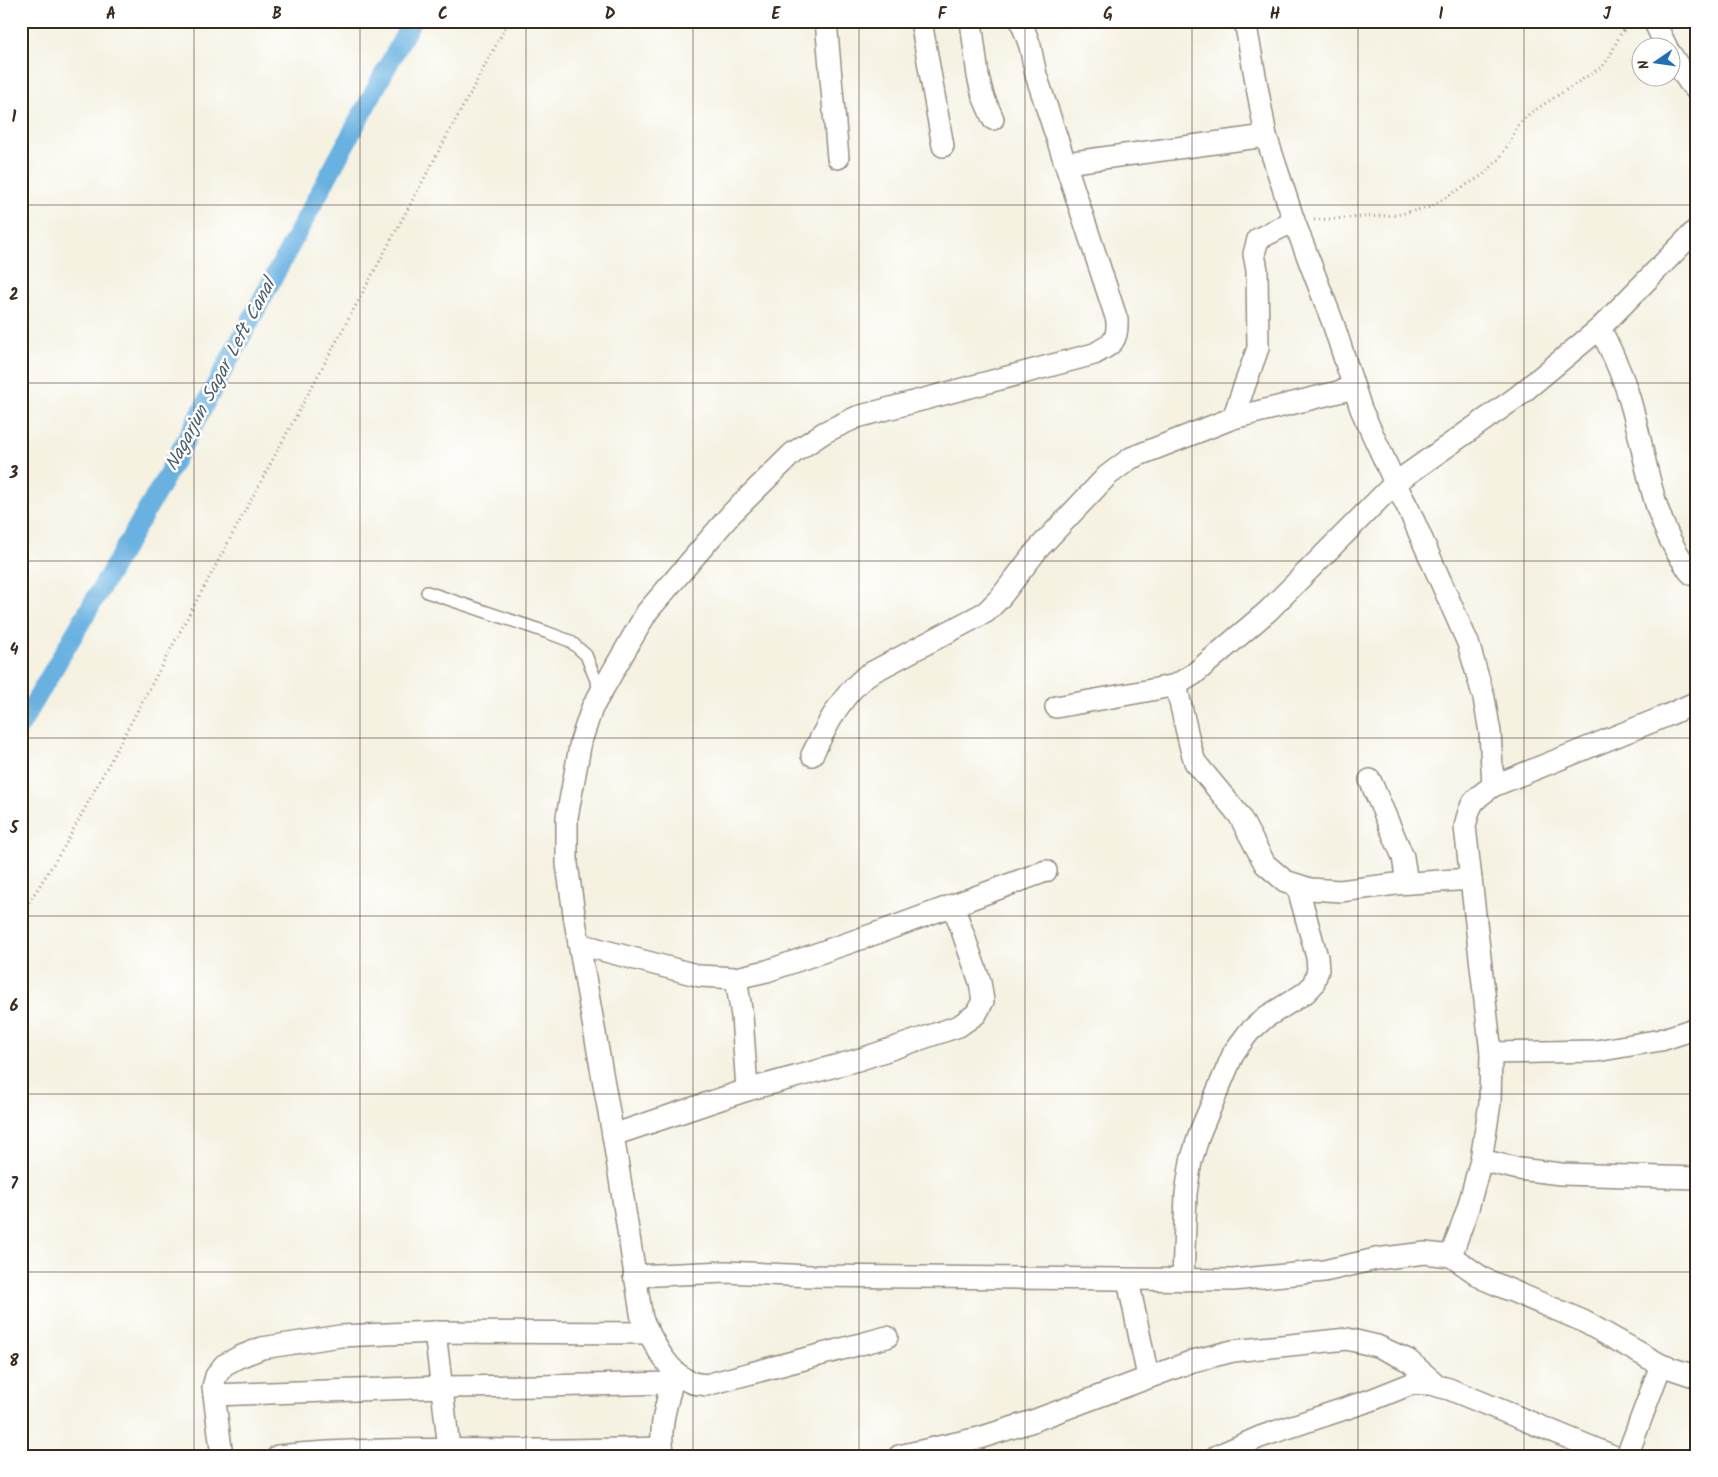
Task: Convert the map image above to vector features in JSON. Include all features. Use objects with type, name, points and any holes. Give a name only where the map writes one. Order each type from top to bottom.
[{"type":"street","points":[[826,21],[838,158]]},
{"type":"street","points":[[921,21],[944,146]]},
{"type":"street","points":[[971,21],[978,76],[983,96],[993,119]]},
{"type":"street","points":[[278,1456],[353,1451],[450,1452],[544,1450],[663,1452],[663,1421],[673,1378],[642,1319],[567,864],[567,817],[581,740],[592,708],[647,612],[732,513],[793,453],[825,432],[857,417],[1094,354],[1109,346],[1117,334],[1117,320],[1036,75],[1030,46],[1021,21]]},
{"type":"street","points":[[1244,21],[1266,136],[1294,222],[1334,323],[1361,409],[1409,510],[1468,643],[1484,698],[1490,732],[1493,786]]},
{"type":"street","points":[[1654,21],[1662,38]]},
{"type":"street","points":[[1680,68],[1697,92]]},
{"type":"street","points":[[1066,163],[1266,136]]},
{"type":"street","points":[[1233,418],[1258,348],[1257,270],[1254,254],[1258,240],[1294,222]]},
{"type":"street","points":[[1056,707],[1176,685],[1194,674],[1268,611],[1395,483],[1517,397],[1600,328],[1697,229]]},
{"type":"street","points":[[1600,328],[1616,360],[1629,396],[1651,486],[1663,523],[1678,555],[1690,573],[1697,576]]},
{"type":"street","points":[[812,755],[836,708],[850,689],[867,675],[986,612],[1000,598],[1037,550],[1107,476],[1131,458],[1233,418],[1354,388]]},
{"type":"street","points":[[1176,685],[1190,749],[1195,762],[1238,815],[1265,864],[1285,881],[1310,889],[1340,891],[1471,878]]},
{"type":"street","points":[[1451,1256],[1468,1208],[1481,1160],[1490,1103],[1491,1053],[1465,827],[1468,810],[1475,799],[1493,786],[1697,702]]},
{"type":"street","points":[[1370,780],[1403,857],[1406,883]]},
{"type":"street","points":[[580,944],[700,976],[736,978],[767,971],[1046,871]]},
{"type":"street","points":[[1183,1280],[1186,1193],[1191,1161],[1200,1132],[1234,1052],[1249,1032],[1266,1016],[1305,993],[1313,985],[1318,970],[1317,957],[1297,885]]},
{"type":"street","points":[[613,1135],[747,1090],[870,1056],[959,1026],[976,1014],[983,1002],[980,982],[953,905]]},
{"type":"street","points":[[736,978],[742,1016],[747,1090]]},
{"type":"street","points":[[1491,1053],[1596,1051],[1661,1040],[1697,1028]]},
{"type":"street","points":[[1481,1160],[1519,1169],[1561,1174],[1697,1178]]},
{"type":"street","points":[[634,1276],[725,1272],[811,1276],[1233,1280],[1324,1271],[1376,1259],[1425,1253],[1451,1256],[1484,1279],[1583,1321],[1661,1365],[1697,1377]]},
{"type":"street","points":[[1128,1280],[1148,1377]]},
{"type":"street","points":[[222,1456],[213,1387],[216,1376],[224,1365],[262,1348],[340,1336],[434,1332],[649,1334]]},
{"type":"street","points":[[434,1332],[450,1452]]},
{"type":"street","points":[[214,1395],[442,1386],[542,1386],[673,1378],[706,1385],[887,1337]]},
{"type":"street","points":[[899,1456],[979,1438],[1030,1422],[1193,1361],[1233,1351],[1347,1339],[1377,1346],[1408,1360],[1436,1386]]},
{"type":"street","points":[[1627,1456],[1661,1365]]},
{"type":"street","points":[[1217,1456],[1260,1437],[1371,1400],[1411,1384],[1430,1384],[1458,1393],[1614,1456]]},
{"type":"lane","points":[[427,592],[570,641],[586,655],[601,693]]},
{"type":"path","points":[[21,915],[64,847],[509,21]]},
{"type":"path","points":[[1294,222],[1396,215],[1430,207],[1466,186],[1483,175],[1499,159],[1518,126],[1529,114],[1603,66],[1630,21]]},
{"type":"path","points":[[21,1105],[26,1151],[21,1160]]},
{"type":"waterway","name":"Nagarjun Sagar Left Canal","points":[[21,725],[162,484],[412,21]]}]
